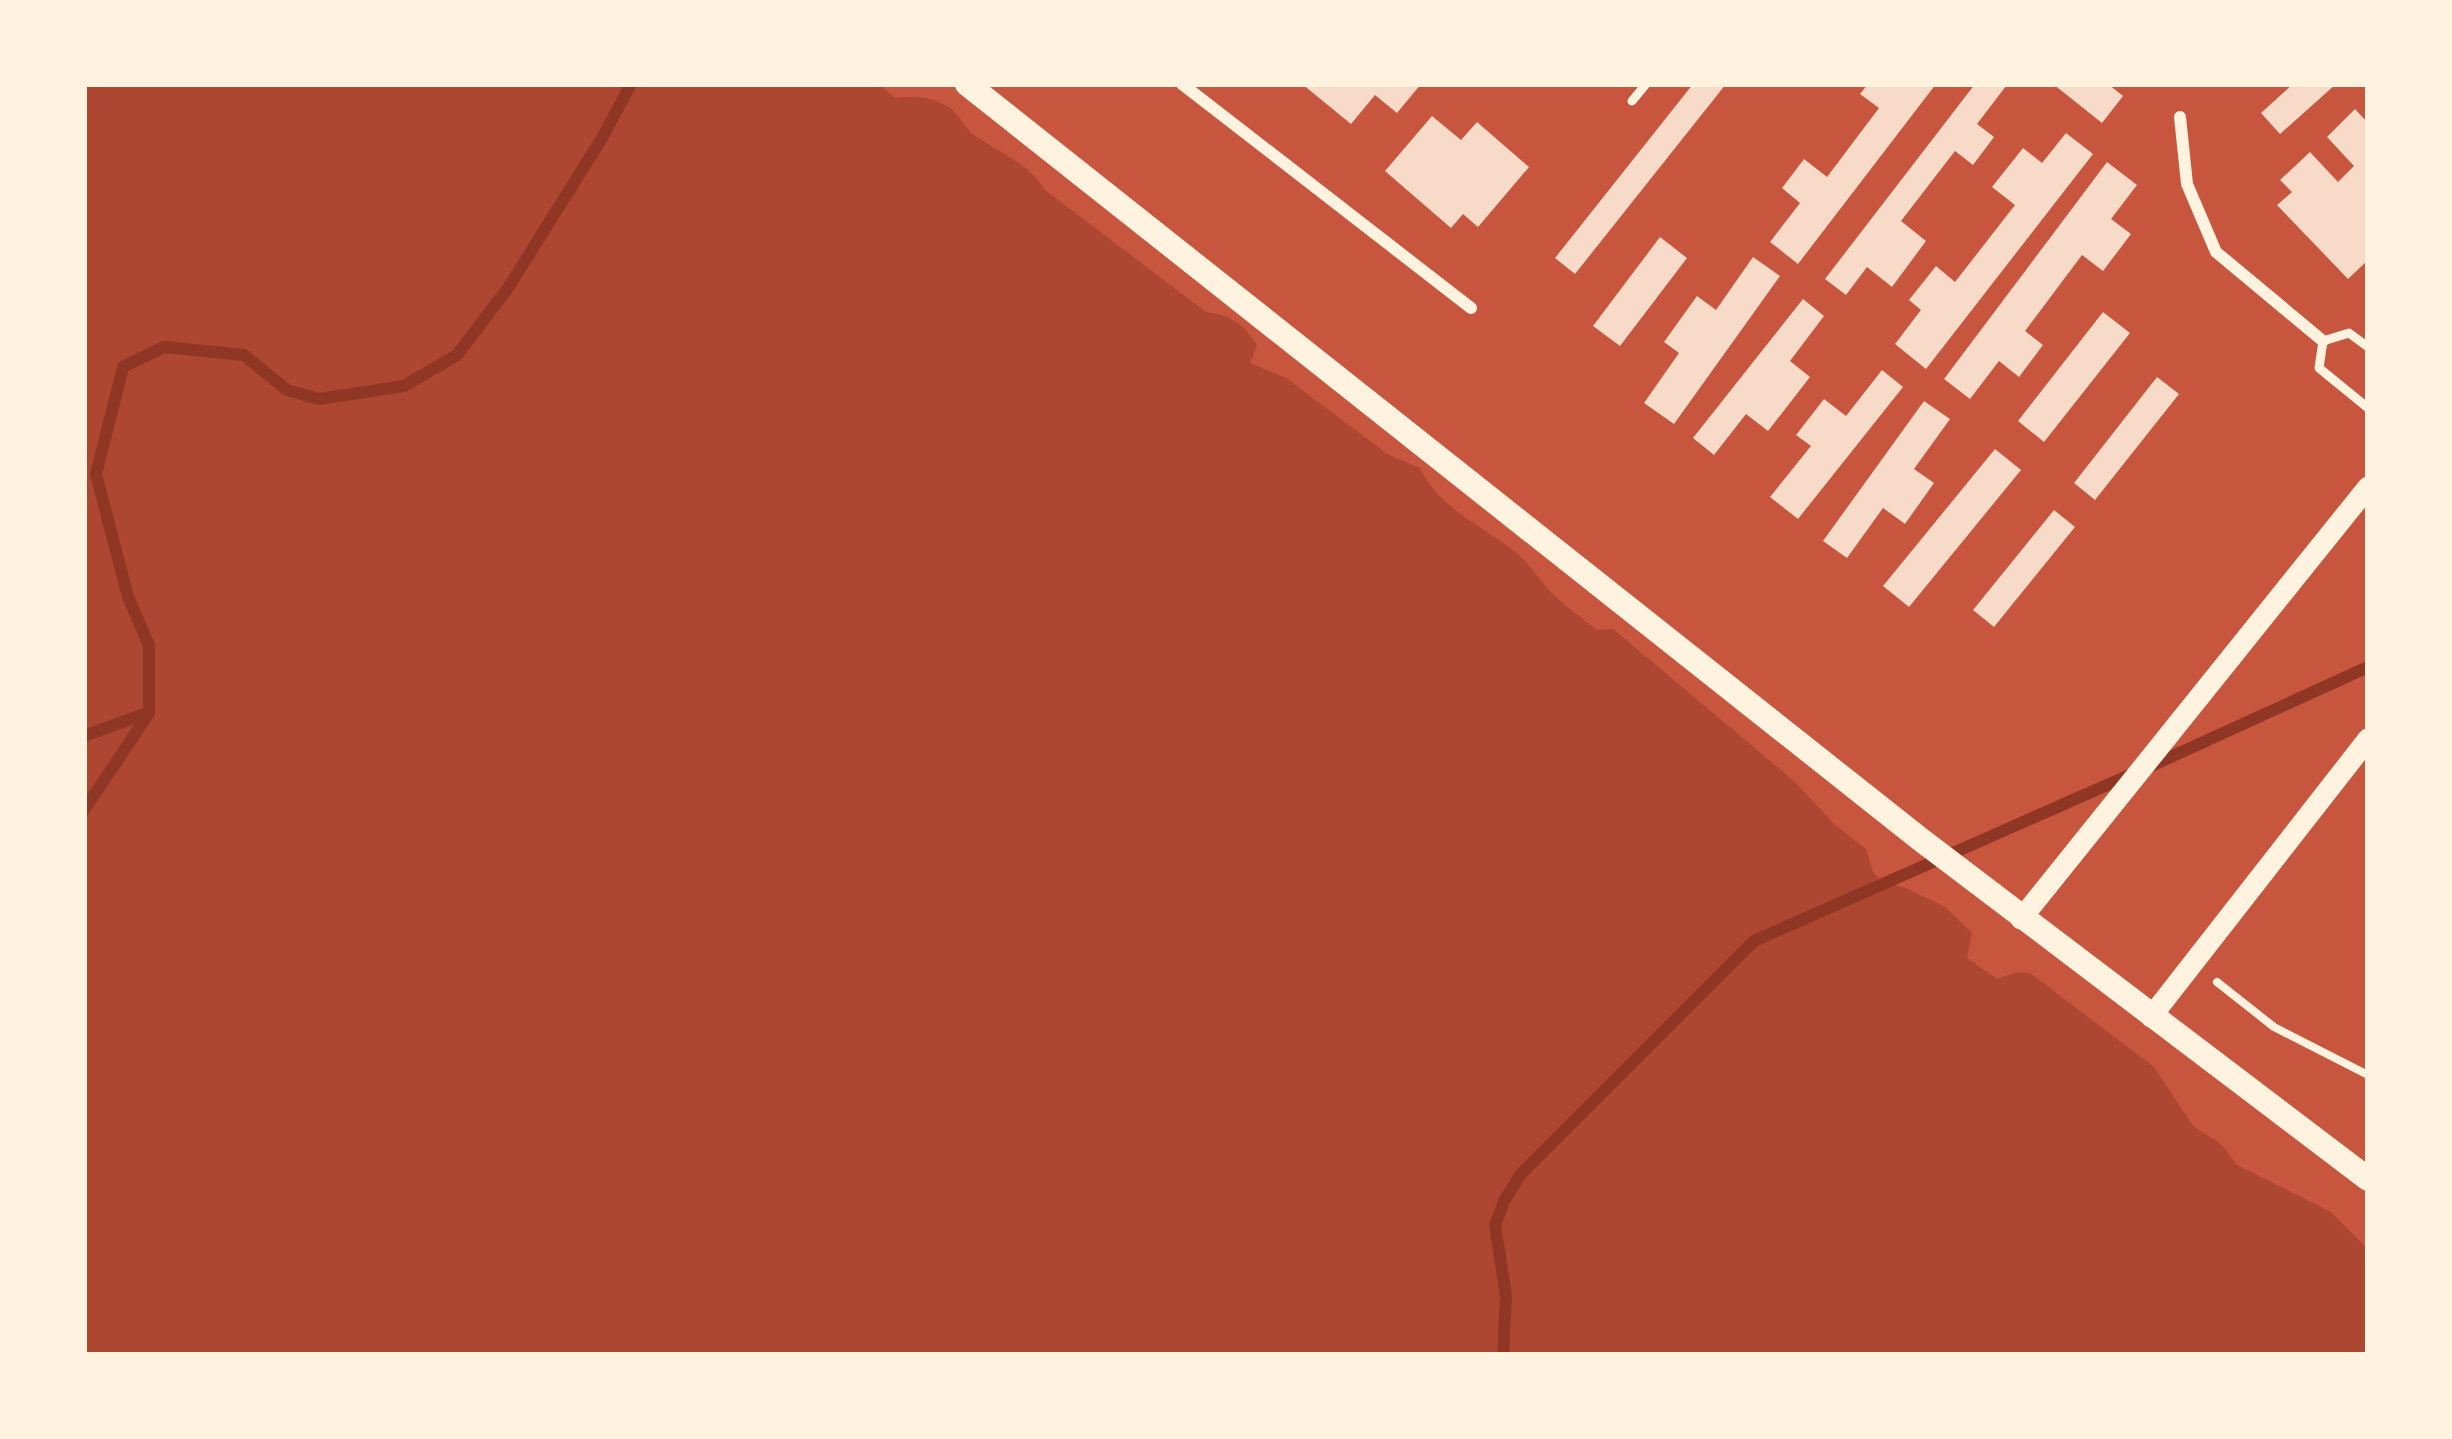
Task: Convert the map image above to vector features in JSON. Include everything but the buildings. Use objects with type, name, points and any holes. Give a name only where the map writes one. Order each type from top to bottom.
[{"type":"main road","points":[[967,84],[2021,919],[2368,1179]]},
{"type":"street","points":[[1182,84],[1471,308]]},
{"type":"street","points":[[2180,117],[2187,184],[2216,252],[2323,341]]},
{"type":"street","points":[[2021,919],[2368,487]]},
{"type":"street","points":[[2151,1017],[2368,739]]},
{"type":"lane","points":[[1632,101],[1646,84]]},
{"type":"lane","points":[[2368,347],[2349,333],[2323,341],[2319,368],[2368,408]]},
{"type":"path","points":[[2195,962],[2274,1027],[2368,1075]]},
{"type":"shaded area","points":[[84,84],[880,84],[895,98],[919,97],[943,104],[972,133],[1022,166],[1045,190],[1206,312],[1241,326],[1257,345],[1250,363],[1286,378],[1389,455],[1420,468],[1440,497],[1523,559],[1564,604],[1597,630],[1613,629],[1794,781],[1835,825],[1866,849],[1873,872],[1882,882],[1945,907],[1972,933],[1967,958],[1997,979],[2030,973],[2154,1067],[2193,1126],[2221,1144],[2237,1165],[2331,1212],[2368,1249],[2368,1355],[84,1355]]},
{"type":"waterway","points":[[84,810],[149,713],[149,645],[128,597],[96,474],[123,367],[164,347],[244,355],[287,390],[319,399],[404,386],[457,355],[508,288],[631,84]]},
{"type":"waterway","points":[[2151,766],[2368,667]]},
{"type":"waterway","points":[[84,736],[147,713]]},
{"type":"waterway","points":[[1503,1355],[1506,1296],[1495,1225],[1504,1201],[1521,1174],[1754,941],[2132,774]]}]
